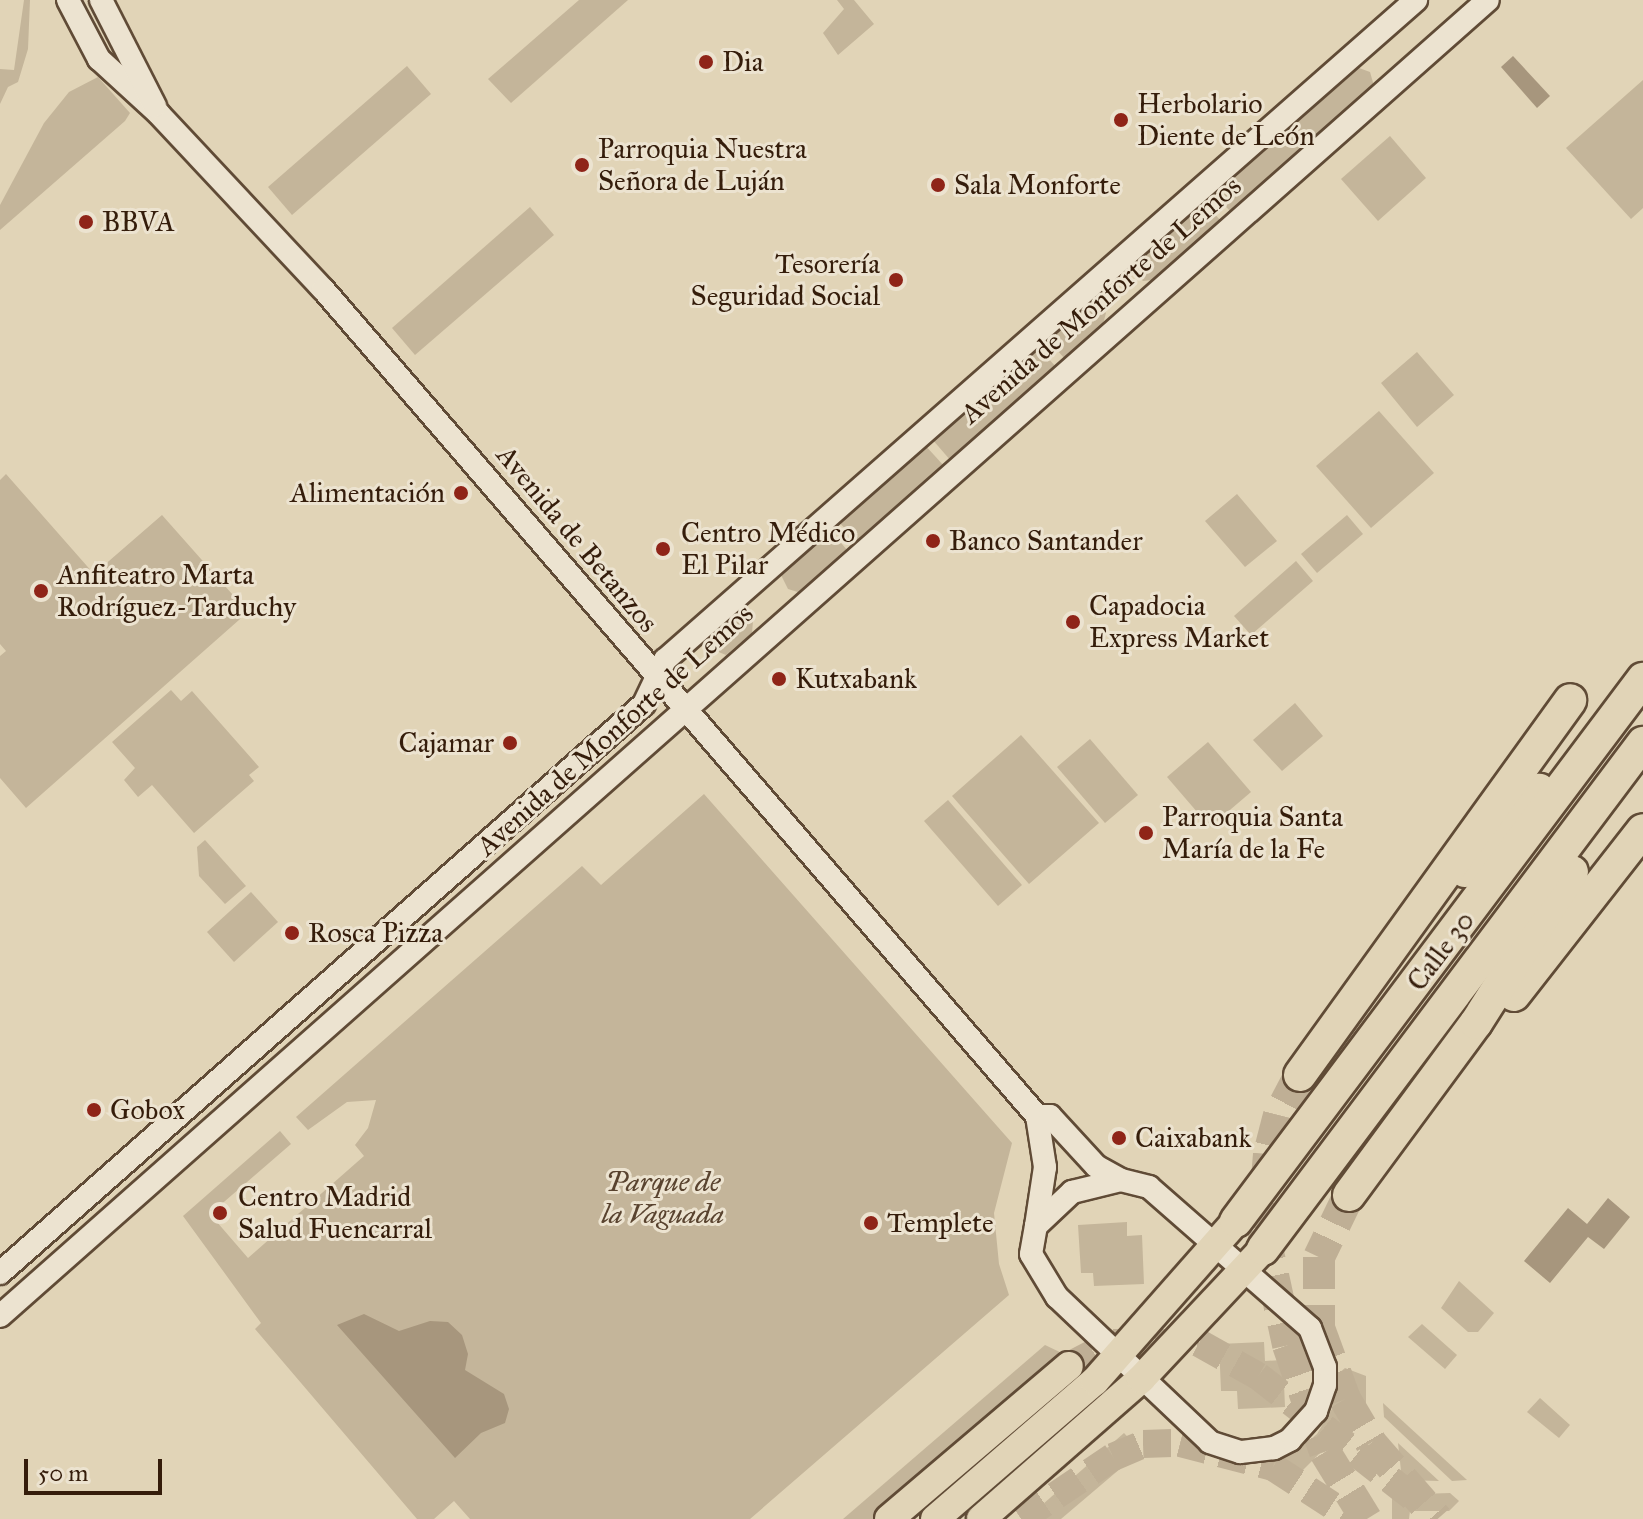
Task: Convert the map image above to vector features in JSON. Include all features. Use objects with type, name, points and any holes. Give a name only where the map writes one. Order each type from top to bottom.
[{"type":"highway","points":[[1359,993],[1584,739],[1638,686]]},
{"type":"highway","name":"Calle 30","points":[[1236,1221],[1638,686]]},
{"type":"highway","points":[[1300,1075],[1570,700]]},
{"type":"highway","points":[[1641,746],[1612,811],[1507,976],[1349,1195],[1643,830]]},
{"type":"highway","name":"Calle 30","points":[[1254,1260],[1641,746]]},
{"type":"highway","points":[[935,1519],[1118,1357],[1216,1249],[1236,1221]]},
{"type":"highway","points":[[981,1519],[1141,1379],[1254,1260]]},
{"type":"highway","points":[[889,1519],[1069,1366]]},
{"type":"street","name":"Avenida de Betanzos","points":[[68,0],[99,59],[159,114],[323,289],[1037,1116],[1050,1116],[1096,1166],[1121,1180],[1149,1187],[1216,1249],[1254,1260],[1310,1328],[1320,1347],[1325,1385],[1316,1411],[1300,1432],[1274,1448],[1221,1448],[1141,1379],[1057,1297],[1031,1254],[1036,1226]]},
{"type":"street","name":"Avenida de Betanzos","points":[[101,0],[159,114]]},
{"type":"street","name":"Avenida de Monforte de Lemos","points":[[0,1273],[644,704],[665,660],[1416,0]]},
{"type":"street","name":"Avenida de Monforte de Lemos","points":[[0,1316],[682,708],[1488,0]]},
{"type":"street","points":[[1036,1226],[1045,1167],[1037,1116]]},
{"type":"street","points":[[1036,1226],[1072,1192],[1121,1180]]},
{"type":"green space","points":[[24,0],[30,0],[28,49],[18,82],[8,87],[0,104],[0,69],[14,70]]},
{"type":"green space","points":[[579,0],[628,0],[511,103],[488,79]]},
{"type":"green space","points":[[837,0],[854,0],[874,24],[838,55],[823,33],[844,9]]},
{"type":"green space","points":[[407,66],[431,94],[292,215],[268,187]]},
{"type":"green space","points":[[1359,68],[1370,72],[1374,86],[1230,211],[1215,195]]},
{"type":"green space","points":[[98,77],[130,113],[125,121],[0,230],[0,205],[44,123],[69,92]]},
{"type":"green space","points":[[1643,80],[1643,208],[1631,219],[1566,148]]},
{"type":"green space","points":[[1390,136],[1426,178],[1378,221],[1341,179]]},
{"type":"green space","points":[[1205,203],[1220,220],[1152,280],[1143,281],[1136,274],[1136,263]]},
{"type":"green space","points":[[530,207],[554,235],[415,355],[392,328]]},
{"type":"green space","points":[[1087,303],[1097,304],[1106,313],[1103,324],[1065,359],[1047,339]]},
{"type":"green space","points":[[1037,346],[1057,368],[951,461],[932,439]]},
{"type":"green space","points":[[1417,352],[1454,395],[1417,427],[1381,383]]},
{"type":"green space","points":[[1379,411],[1434,473],[1371,528],[1316,466]]},
{"type":"green space","points":[[924,444],[944,466],[858,543],[838,521]]},
{"type":"green space","points":[[6,474],[94,574],[162,515],[248,612],[26,808],[0,778],[0,656],[6,651],[0,644],[0,480]]},
{"type":"green space","points":[[1237,494],[1277,541],[1245,567],[1205,521]]},
{"type":"green space","points":[[1347,515],[1363,534],[1317,573],[1301,554]]},
{"type":"green space","points":[[828,528],[848,551],[801,593],[788,589],[779,571]]},
{"type":"green space","points":[[1296,561],[1313,581],[1251,635],[1234,616]]},
{"type":"green space","points":[[741,612],[753,621],[752,633],[726,655],[699,644]]},
{"type":"green space","points":[[171,690],[181,701],[192,691],[259,767],[249,775],[254,781],[194,833],[152,785],[138,797],[124,780],[135,768],[112,742]]},
{"type":"green space","points":[[1295,703],[1323,736],[1282,771],[1253,740]]},
{"type":"green space","points":[[1021,735],[1099,823],[1029,884],[952,796]]},
{"type":"green space","points":[[1090,739],[1138,795],[1105,823],[1057,767]]},
{"type":"green space","points":[[1208,742],[1251,792],[1210,827],[1167,777]]},
{"type":"green space","name":"Parque de la Vaguada","points":[[704,794],[1012,1143],[994,1213],[999,1264],[1009,1295],[750,1519],[470,1519],[454,1501],[434,1519],[417,1519],[255,1329],[261,1323],[183,1216],[280,1131],[291,1144],[210,1214],[248,1258],[364,1156],[355,1145],[368,1128],[376,1100],[347,1102],[308,1130],[296,1117],[582,866],[601,885]]},
{"type":"green space","points":[[948,800],[1022,885],[998,906],[924,821]]},
{"type":"green space","points":[[205,840],[246,886],[225,904],[199,876],[197,847]]},
{"type":"green space","points":[[251,892],[278,922],[234,962],[207,932]]},
{"type":"green space","points":[[1127,1222],[1127,1236],[1142,1235],[1144,1284],[1094,1286],[1093,1273],[1081,1273],[1078,1225]]},
{"type":"green space","points":[[1459,1281],[1494,1313],[1478,1332],[1468,1332],[1441,1308]]},
{"type":"green space","points":[[1422,1324],[1457,1355],[1445,1369],[1408,1337]]},
{"type":"green space","points":[[1264,1342],[1265,1361],[1283,1360],[1285,1407],[1238,1409],[1237,1391],[1221,1391],[1219,1344]]},
{"type":"green space","points":[[1045,1345],[1066,1355],[883,1519],[843,1519]]},
{"type":"green space","points":[[1345,1368],[1366,1376],[1366,1407],[1296,1477],[1263,1477],[1261,1464],[1296,1452],[1317,1434],[1332,1409],[1339,1373]]},
{"type":"green space","points":[[1540,1398],[1570,1425],[1559,1438],[1527,1412]]},
{"type":"green space","points":[[1383,1403],[1467,1480],[1452,1481],[1384,1417]]},
{"type":"green space","points":[[1124,1433],[1141,1451],[1061,1519],[1026,1519]]},
{"type":"green space","points":[[1398,1443],[1439,1481],[1402,1480]]},
{"type":"green space","points":[[1450,1493],[1459,1501],[1449,1511],[1410,1511],[1409,1519],[1392,1519],[1392,1495]]},
{"type":"shaded area","points":[[1513,56],[1550,96],[1537,108],[1501,67]]},
{"type":"shaded area","points":[[1608,1198],[1630,1217],[1604,1249],[1588,1237],[1550,1283],[1524,1261],[1568,1208],[1587,1224]]},
{"type":"shaded area","points":[[364,1314],[399,1331],[430,1321],[448,1322],[462,1335],[468,1354],[465,1370],[504,1394],[509,1409],[505,1423],[481,1433],[455,1458],[337,1325]]},
{"type":"tunnel","points":[[1300,1075],[1279,1115],[1269,1154],[1263,1229],[1288,1345],[1325,1452],[1366,1519]]},
{"type":"tunnel","points":[[1349,1195],[1319,1257],[1319,1328],[1345,1399],[1371,1443],[1437,1519]]},
{"type":"tunnel","points":[[1069,1366],[1113,1343],[1199,1343],[1258,1376],[1415,1499]]},
{"type":"tunnel","points":[[1021,1519],[1113,1457],[1143,1444],[1180,1443],[1273,1467],[1353,1519]]},
{"type":"place","name":"Dia","points":[[706,62]]},
{"type":"place","name":"Herbolario Diente de León","points":[[1121,120]]},
{"type":"place","name":"Parroquia Nuestra Señora de Luján","points":[[582,165]]},
{"type":"place","name":"Sala Monforte","points":[[938,185]]},
{"type":"place","name":"BBVA","points":[[86,222]]},
{"type":"place","name":"Tesorería Seguridad Social","points":[[896,280]]},
{"type":"place","name":"Alimentación","points":[[461,493]]},
{"type":"place","name":"Banco Santander","points":[[933,541]]},
{"type":"place","name":"Centro Médico El Pilar","points":[[663,549]]},
{"type":"place","name":"Anfiteatro Marta Rodríguez-Tarduchy","points":[[41,591]]},
{"type":"place","name":"Capadocia Express Market","points":[[1073,622]]},
{"type":"place","name":"Kutxabank","points":[[779,679]]},
{"type":"place","name":"Cajamar","points":[[510,743]]},
{"type":"place","name":"Parroquia Santa María de la Fe","points":[[1146,833]]},
{"type":"place","name":"Rosca Pizza","points":[[292,933]]},
{"type":"place","name":"Gobox","points":[[94,1110]]},
{"type":"place","name":"Caixabank","points":[[1119,1138]]},
{"type":"place","name":"Centro Madrid Salud Fuencarral","points":[[220,1213]]},
{"type":"place","name":"Templete","points":[[871,1223]]}]
